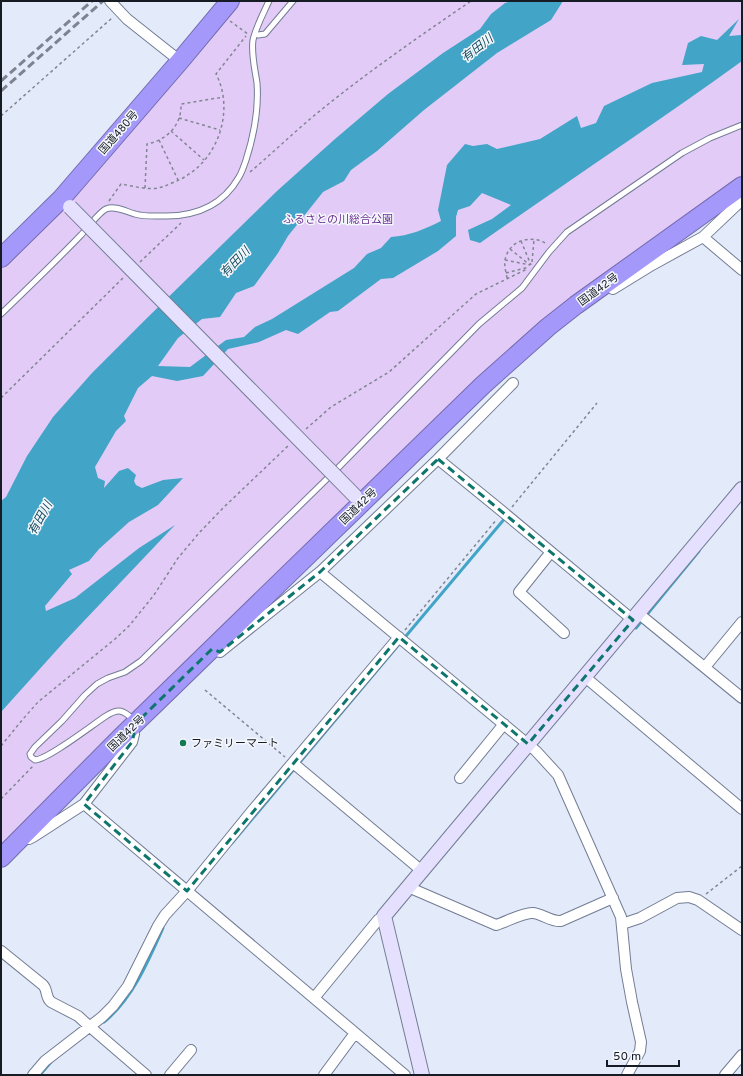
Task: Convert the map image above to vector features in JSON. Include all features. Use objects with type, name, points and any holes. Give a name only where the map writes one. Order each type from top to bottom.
[{"type":"highway","name":"国道480号","points":[[1,258],[65,203],[230,1]]},
{"type":"highway","name":"国道42号","points":[[1,858],[212,649],[358,500],[483,385],[548,327],[605,283],[742,186]]},
{"type":"street","points":[[110,1],[127,19],[180,62]]},
{"type":"street","points":[[605,283],[613,289],[702,237],[742,200]]},
{"type":"street","points":[[65,203],[358,500]]},
{"type":"street","points":[[702,237],[742,270]]},
{"type":"street","points":[[212,649],[220,652],[320,572],[438,459],[513,384]]},
{"type":"street","points":[[438,459],[551,552],[705,667],[742,698]]},
{"type":"street","points":[[314,998],[378,920],[384,916],[742,489]]},
{"type":"street","points":[[551,552],[519,592],[564,633]]},
{"type":"street","points":[[320,572],[528,744],[558,775],[621,918],[626,969],[641,1042],[640,1051],[627,1075]]},
{"type":"street","points":[[705,667],[742,622]]},
{"type":"street","points":[[33,1075],[50,1057],[108,1011],[133,978],[161,920],[187,891],[399,637]]},
{"type":"street","points":[[585,677],[742,810]]},
{"type":"street","points":[[460,778],[504,724]]},
{"type":"street","points":[[22,836],[25,839],[29,839],[84,804],[132,742],[134,725]]},
{"type":"street","points":[[293,763],[422,871]]},
{"type":"street","points":[[84,804],[405,1075]]},
{"type":"street","points":[[408,887],[496,925],[531,913],[556,922],[561,921],[613,898]]},
{"type":"street","points":[[622,924],[640,918],[677,898],[689,897],[698,900],[742,930]]},
{"type":"street","points":[[384,916],[422,1075]]},
{"type":"street","points":[[1,951],[43,985],[48,1000],[74,1013],[146,1075]]},
{"type":"street","points":[[324,1075],[355,1033]]},
{"type":"street","points":[[170,1075],[191,1050]]},
{"type":"street","points":[[725,1075],[742,1055]]},
{"type":"lane","points":[[1,314],[80,236],[101,212],[106,209],[113,208],[136,215],[150,216],[189,214],[205,209],[226,194],[239,177],[251,143],[257,107],[257,84],[253,53],[255,34],[269,1]]},
{"type":"lane","points":[[255,34],[265,34],[293,1]]},
{"type":"lane","points":[[134,725],[125,712],[120,710],[116,711],[42,758],[35,760],[30,754],[91,690],[103,680],[125,672],[142,661],[332,474],[479,324],[522,288],[561,238],[576,225],[682,153],[710,138],[742,125]]},
{"type":"path","points":[[247,175],[308,121],[362,78],[414,39],[471,1]]},
{"type":"path","points":[[1,116],[119,12]]},
{"type":"path","points":[[229,20],[248,35]]},
{"type":"path","points":[[101,212],[121,184],[145,188],[158,188],[178,180],[190,173],[204,160],[216,142],[224,113],[224,97],[221,83],[216,74],[248,35],[255,34]]},
{"type":"path","points":[[145,188],[147,144],[160,140],[171,131],[180,118],[181,104],[224,97]]},
{"type":"path","points":[[180,118],[220,130]]},
{"type":"path","points":[[171,131],[204,160]]},
{"type":"path","points":[[160,140],[178,180]]},
{"type":"path","points":[[138,264],[189,214]]},
{"type":"path","points":[[507,278],[504,267],[505,260],[510,248],[515,244],[527,239],[534,239],[543,241],[552,248]]},
{"type":"path","points":[[532,266],[534,239]]},
{"type":"path","points":[[521,241],[532,266]]},
{"type":"path","points":[[510,248],[532,266]]},
{"type":"path","points":[[505,260],[532,266]]},
{"type":"path","points":[[506,273],[532,266]]},
{"type":"path","points":[[302,434],[331,407],[389,372],[476,294],[532,266]]},
{"type":"path","points":[[1,398],[126,275]]},
{"type":"path","points":[[399,637],[598,403]]},
{"type":"path","points":[[1,746],[38,702],[129,626],[151,599],[178,558],[196,537],[223,508],[290,444]]},
{"type":"path","points":[[205,690],[293,763]]},
{"type":"path","points":[[1,799],[42,758]]},
{"type":"path","points":[[698,900],[742,866]]},
{"type":"highlighted area","points":[[438,459],[633,620],[528,744],[399,637],[187,891],[84,804],[132,742],[134,734],[130,729],[212,649],[220,652],[320,572]]},
{"type":"green space","name":"ふるさとの川総合公園","points":[[237,1],[742,1],[742,183],[577,301],[1,853],[1,267],[48,222]]},
{"type":"water","name":"有田川","points":[[512,1],[563,1],[551,20],[497,53],[424,110],[377,151],[351,170],[344,181],[323,192],[288,236],[278,253],[254,286],[236,293],[220,317],[202,319],[178,338],[158,366],[190,367],[226,340],[244,337],[255,327],[272,319],[354,268],[367,254],[381,248],[391,237],[417,232],[441,221],[438,210],[447,165],[465,144],[473,146],[487,144],[497,149],[540,139],[577,116],[581,128],[596,123],[604,106],[652,83],[702,72],[704,64],[682,65],[688,43],[701,36],[717,40],[739,19],[729,36],[741,35],[742,33],[742,61],[480,243],[470,240],[468,230],[492,219],[511,205],[482,193],[470,206],[458,210],[456,217],[456,236],[438,251],[393,278],[381,279],[338,311],[330,312],[298,334],[286,330],[259,342],[228,349],[203,376],[177,381],[152,376],[138,388],[124,416],[126,421],[116,431],[95,467],[98,478],[105,481],[104,488],[119,471],[128,468],[136,475],[134,481],[136,485],[142,488],[163,480],[183,478],[158,505],[129,522],[99,549],[89,561],[69,570],[72,574],[45,606],[46,611],[75,598],[139,548],[175,525],[64,642],[1,712],[1,501],[6,497],[27,456],[53,417],[92,373],[277,191],[388,94],[443,53],[480,29],[491,14],[505,3]]},
{"type":"waterway","points":[[232,843],[506,517]]},
{"type":"waterway","points":[[632,625],[636,628],[699,551]]},
{"type":"waterway","points":[[104,1022],[123,1003],[139,979],[163,928]]},
{"type":"waterway","points":[[40,1075],[51,1062]]},
{"type":"railway","points":[[1,81],[92,1]]},
{"type":"railway","points":[[1,91],[103,1]]},
{"type":"place","name":"ファミリーマート","points":[[183,743]]}]
